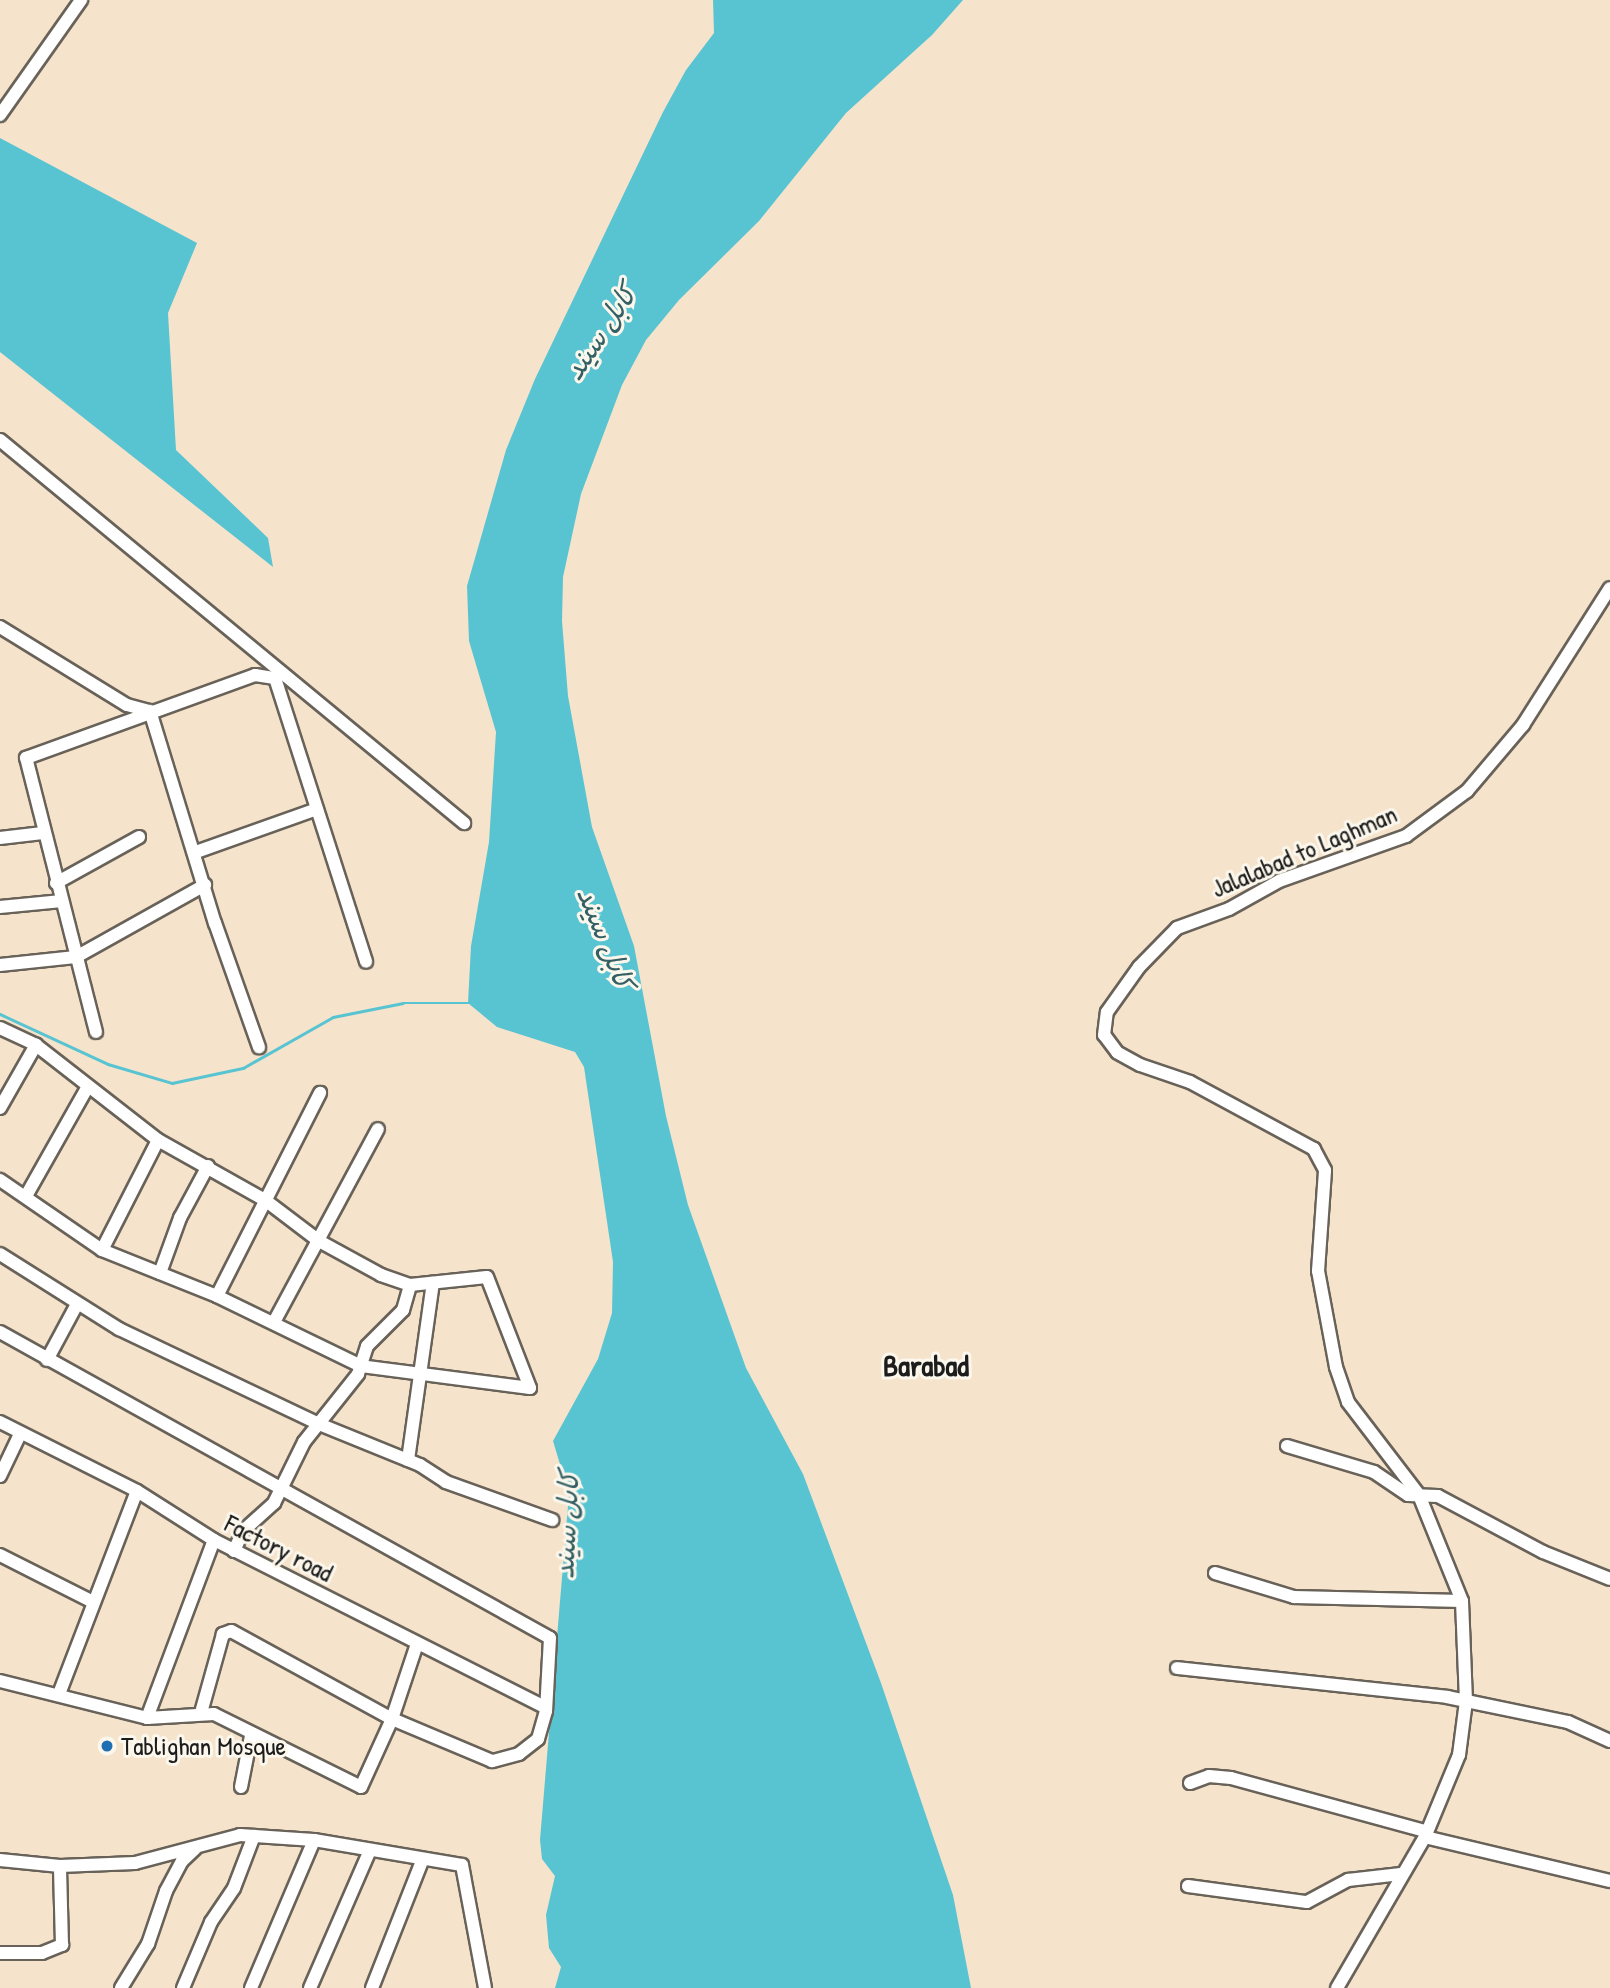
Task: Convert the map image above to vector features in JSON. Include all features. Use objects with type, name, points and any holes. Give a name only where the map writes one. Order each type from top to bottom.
[{"type":"street","points":[[0,114],[81,0]]},
{"type":"street","points":[[0,440],[464,823]]},
{"type":"street","name":"Jalalabad to Laghman","points":[[1337,1988],[1425,1834],[1459,1755],[1466,1701],[1462,1601],[1419,1495],[1348,1402],[1336,1367],[1318,1271],[1325,1170],[1314,1149],[1190,1082],[1140,1065],[1117,1052],[1104,1035],[1107,1012],[1139,967],[1177,928],[1229,908],[1279,881],[1406,836],[1467,791],[1523,725],[1610,588]]},
{"type":"street","points":[[0,627],[127,705],[150,711]]},
{"type":"street","points":[[96,1032],[55,883],[26,758],[255,675],[275,678],[366,962]]},
{"type":"street","points":[[150,711],[259,1047]]},
{"type":"street","points":[[195,852],[317,808]]},
{"type":"street","points":[[0,838],[43,833]]},
{"type":"street","points":[[55,883],[139,837]]},
{"type":"street","points":[[0,965],[76,957],[205,885]]},
{"type":"street","points":[[0,907],[62,901]]},
{"type":"street","points":[[0,1028],[36,1045],[87,1088],[158,1140],[265,1200],[319,1241],[410,1285],[487,1278],[530,1388],[361,1366],[216,1296],[102,1250],[0,1180]]},
{"type":"street","points":[[0,1108],[36,1045]]},
{"type":"street","points":[[26,1196],[87,1088]]},
{"type":"street","points":[[216,1296],[320,1093]]},
{"type":"street","points":[[274,1322],[378,1129]]},
{"type":"street","points":[[102,1250],[158,1140]]},
{"type":"street","points":[[160,1273],[180,1218],[208,1167]]},
{"type":"street","points":[[0,1254],[77,1304],[319,1424],[408,1460],[446,1482],[552,1520]]},
{"type":"street","points":[[408,1460],[433,1283]]},
{"type":"street","points":[[234,1551],[243,1531],[274,1503],[294,1458],[361,1366],[367,1346],[407,1304],[410,1285]]},
{"type":"street","points":[[47,1360],[77,1304]]},
{"type":"street","points":[[0,1332],[47,1360],[283,1486],[543,1631],[550,1638],[544,1721],[538,1739],[519,1754],[492,1761],[392,1719],[231,1631],[223,1634],[201,1713]]},
{"type":"street","name":"Factory road","points":[[0,1422],[137,1491],[234,1551],[543,1706]]},
{"type":"street","points":[[0,1476],[20,1434]]},
{"type":"street","points":[[1287,1446],[1374,1472],[1408,1495],[1438,1496],[1543,1552],[1610,1579]]},
{"type":"street","points":[[59,1694],[137,1491]]},
{"type":"street","points":[[147,1718],[214,1540]]},
{"type":"street","points":[[0,1555],[93,1602]]},
{"type":"street","points":[[1215,1573],[1294,1597],[1462,1601]]},
{"type":"street","points":[[0,1681],[147,1718],[214,1714],[251,1736],[361,1787],[392,1719],[417,1644]]},
{"type":"street","points":[[1177,1668],[1466,1701],[1568,1722],[1610,1741]]},
{"type":"street","points":[[241,1787],[251,1736]]},
{"type":"street","points":[[1190,1783],[1209,1776],[1231,1778],[1425,1834],[1610,1881]]},
{"type":"street","points":[[183,1988],[211,1922],[234,1888],[254,1836]]},
{"type":"street","points":[[0,1860],[60,1866],[135,1863],[198,1846],[254,1836],[314,1840],[422,1861],[462,1865],[485,1988]]},
{"type":"street","points":[[251,1988],[314,1840]]},
{"type":"street","points":[[121,1988],[148,1944],[171,1881],[182,1861],[198,1846]]},
{"type":"street","points":[[310,1988],[369,1852]]},
{"type":"street","points":[[372,1988],[422,1861]]},
{"type":"street","points":[[0,1953],[42,1953],[62,1945],[60,1866]]},
{"type":"street","points":[[1188,1886],[1307,1902],[1348,1880],[1401,1874]]},
{"type":"water","name":"کابل سيند","points":[[713,0],[963,0],[932,35],[846,113],[759,221],[679,300],[646,340],[622,385],[581,494],[563,577],[562,621],[568,696],[592,827],[634,946],[666,1116],[688,1205],[746,1368],[803,1474],[881,1683],[953,1895],[971,1988],[555,1988],[561,1967],[549,1948],[546,1915],[555,1876],[542,1859],[540,1840],[569,1494],[553,1441],[598,1359],[612,1313],[613,1262],[584,1067],[575,1052],[497,1027],[468,1003],[471,946],[489,842],[496,732],[469,641],[467,586],[506,450],[535,379],[663,112],[686,70],[714,33]]},
{"type":"water","points":[[0,138],[197,243],[168,313],[176,450],[268,538],[273,567],[0,352]]},
{"type":"waterway","points":[[0,1014],[108,1064],[172,1083],[243,1068],[333,1017],[403,1003],[470,1003]]},
{"type":"place","name":"Tablighan Mosque","points":[[107,1746]]},
{"type":"district","name":"Barabad","points":[[926,1365]]}]
